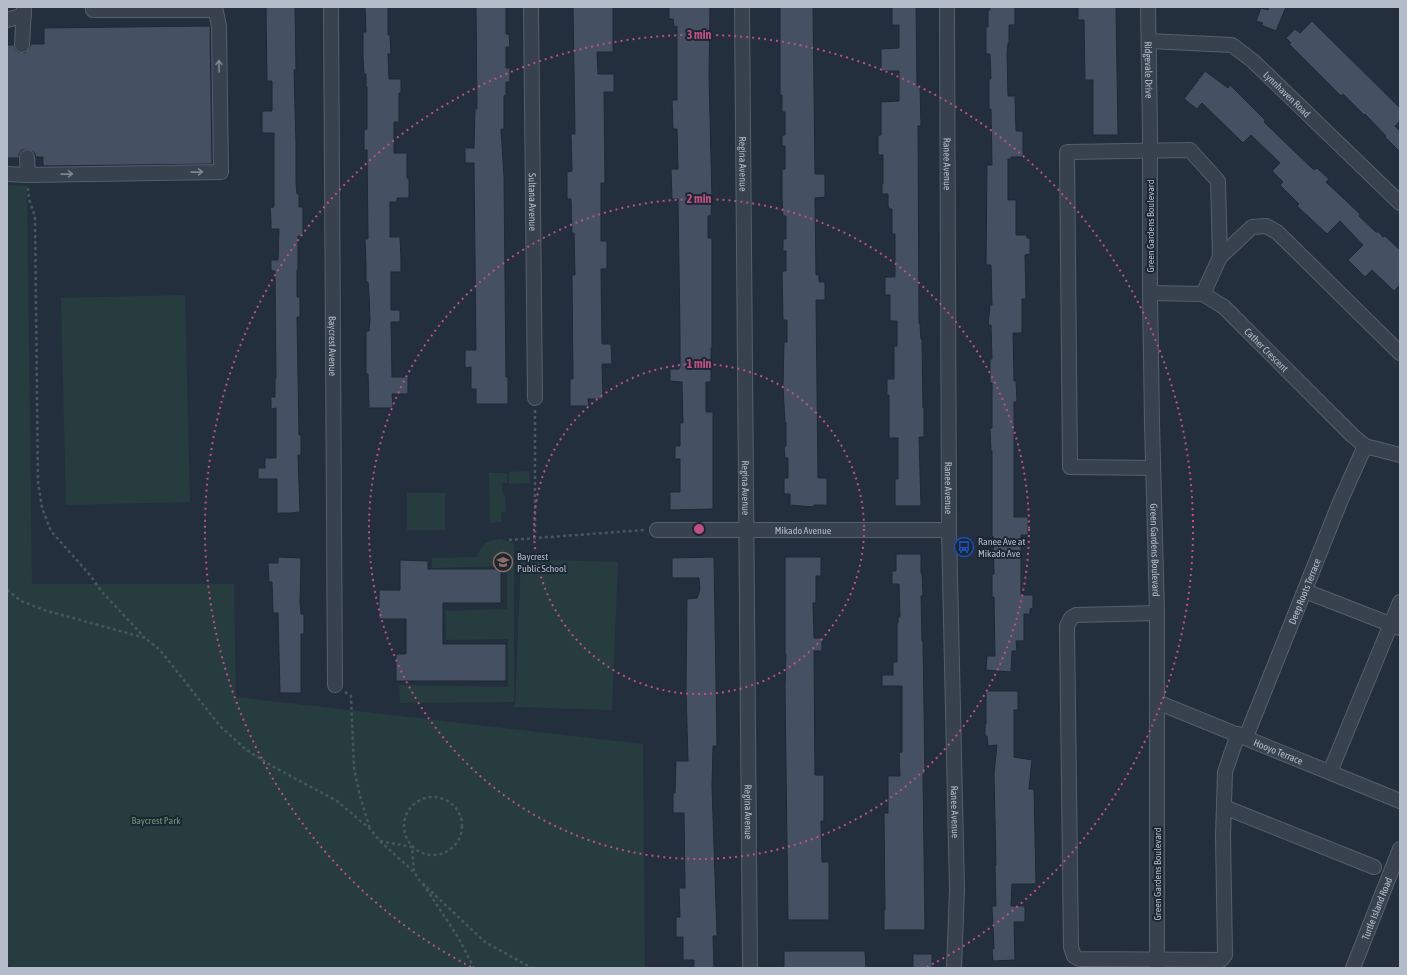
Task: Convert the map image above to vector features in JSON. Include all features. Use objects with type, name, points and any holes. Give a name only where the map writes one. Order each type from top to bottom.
[{"type":"street","points":[[7,174],[221,172],[219,26],[215,9],[93,10],[93,7]]},
{"type":"street","name":"Baycrest Avenue","points":[[331,7],[335,685]]},
{"type":"street","name":"Sultana Avenue","points":[[531,7],[535,398]]},
{"type":"street","name":"Regina Avenue","points":[[742,7],[750,968]]},
{"type":"street","name":"Ranee Avenue","points":[[947,7],[949,530],[957,890],[954,968]]},
{"type":"street","name":"Ridgevale Drive","points":[[1148,7],[1150,132]]},
{"type":"street","points":[[7,20],[24,11]]},
{"type":"street","points":[[22,45],[24,11]]},
{"type":"street","name":"Lynnhaven Road","points":[[1149,41],[1232,45],[1253,61],[1400,203]]},
{"type":"street","name":"Green Gardens Boulevard","points":[[1150,132],[1150,293],[1157,613],[1157,964]]},
{"type":"street","points":[[1153,468],[1070,467],[1067,152],[1190,150],[1218,181],[1220,257]]},
{"type":"street","points":[[27,157],[28,175]]},
{"type":"street","points":[[1150,293],[1203,294],[1220,257],[1252,227],[1266,226],[1277,232],[1400,353]]},
{"type":"street","name":"Cather Crescent","points":[[1203,294],[1224,307],[1352,436],[1365,446]]},
{"type":"street","points":[[1365,446],[1400,455]]},
{"type":"street","name":"Deep Roots Terrace","points":[[1157,964],[1221,960],[1225,955],[1224,772],[1242,736],[1305,591],[1340,502],[1365,446]]},
{"type":"street","name":"Mikado Avenue","points":[[657,530],[949,530]]},
{"type":"street","points":[[1305,591],[1396,626]]},
{"type":"street","points":[[1330,772],[1396,626],[1400,602]]},
{"type":"street","points":[[1157,613],[1076,615],[1071,618],[1067,626],[1071,947],[1074,956],[1079,959],[1157,964]]},
{"type":"street","name":"Hooyo Terrace","points":[[1156,702],[1400,801]]},
{"type":"street","points":[[1224,807],[1374,866]]},
{"type":"street","name":"Turtle Island Road","points":[[1353,968],[1400,849]]},
{"type":"path","points":[[28,175],[29,199],[35,217],[38,482],[42,508],[51,531],[89,574],[103,593],[145,638],[160,650],[220,726],[245,749],[272,766],[337,801],[370,829],[380,841],[414,872],[458,937],[474,968]]},
{"type":"path","points":[[535,398],[535,537]]},
{"type":"path","points":[[509,540],[535,537],[657,530]]},
{"type":"path","points":[[7,590],[21,601],[44,610],[145,638]]},
{"type":"path","points":[[335,685],[351,696],[354,768],[360,796],[370,829]]},
{"type":"path","points":[[380,841],[412,847],[428,855],[438,855],[447,852],[454,847],[460,839],[462,830],[462,820],[459,812],[453,804],[436,796],[416,802],[409,809],[405,818],[404,828],[406,838],[412,847],[414,872]]},
{"type":"path","points":[[420,881],[485,942],[532,968]]},
{"type":"green space","name":"Baycrest Park","points":[[7,185],[27,186],[32,584],[234,584],[236,697],[643,744],[645,968],[12,968],[7,962]]},
{"type":"green space","points":[[185,295],[190,502],[66,505],[61,298]]},
{"type":"green space","points":[[529,471],[530,483],[509,484],[509,472]]},
{"type":"green space","points":[[489,473],[507,473],[507,483],[502,483],[503,495],[505,495],[506,512],[501,512],[502,522],[490,523]]},
{"type":"green space","points":[[407,493],[445,493],[445,530],[407,530]]},
{"type":"green space","points":[[500,539],[514,543],[514,702],[400,703],[399,685],[508,687],[508,639],[446,640],[445,611],[507,609],[507,566],[432,568],[432,558],[476,557],[487,542]]},
{"type":"green space","points":[[521,559],[618,562],[612,710],[515,707]]},
{"type":"building","points":[[266,7],[295,7],[296,70],[294,70],[296,182],[297,194],[299,194],[299,207],[303,207],[303,236],[298,236],[297,270],[297,297],[300,297],[300,317],[297,317],[299,435],[301,435],[301,455],[298,455],[300,512],[290,513],[277,513],[277,479],[258,479],[258,468],[265,468],[265,458],[276,458],[276,408],[271,409],[271,397],[275,397],[276,378],[275,271],[271,271],[271,260],[278,260],[279,229],[271,229],[270,208],[274,207],[274,133],[262,133],[262,111],[272,111],[272,81],[267,81]]},
{"type":"building","points":[[365,7],[388,7],[388,35],[390,35],[391,54],[388,54],[389,79],[401,79],[401,93],[399,93],[399,122],[394,122],[394,153],[407,153],[407,178],[409,178],[409,198],[397,198],[397,202],[390,202],[390,237],[400,237],[401,259],[401,272],[391,272],[391,310],[400,310],[400,322],[391,322],[392,377],[408,377],[408,394],[392,394],[393,408],[369,408],[368,374],[366,374],[366,331],[369,331],[370,319],[368,282],[366,282],[365,239],[368,239],[367,150],[364,150],[364,130],[367,129],[367,87],[366,74],[364,74],[363,57],[363,32],[366,32]]},
{"type":"building","points":[[476,7],[506,7],[506,34],[509,34],[510,47],[506,47],[506,68],[510,68],[510,82],[506,82],[506,95],[504,96],[504,129],[501,129],[504,177],[506,377],[508,377],[508,404],[476,404],[476,389],[471,389],[471,367],[465,368],[465,350],[476,350],[474,163],[465,163],[465,148],[474,148],[475,109],[477,109]]},
{"type":"building","points":[[573,7],[613,7],[613,52],[597,52],[598,74],[614,74],[614,92],[604,92],[605,183],[601,183],[601,241],[607,241],[607,269],[601,269],[602,344],[611,344],[612,364],[602,364],[603,399],[588,399],[589,406],[570,406],[570,379],[573,379],[572,275],[575,275],[574,233],[572,233],[571,199],[567,199],[567,172],[572,171],[571,134],[575,134]]},
{"type":"building","points":[[669,7],[710,7],[709,75],[712,199],[711,216],[708,216],[708,238],[712,238],[712,348],[711,382],[706,382],[706,412],[713,412],[713,509],[670,510],[670,492],[680,492],[680,459],[675,459],[675,446],[680,446],[680,423],[683,423],[682,382],[670,381],[670,369],[679,369],[680,367],[680,334],[678,199],[672,199],[671,169],[678,169],[677,129],[673,129],[672,100],[677,100],[677,26],[674,27],[673,19],[669,19]]},
{"type":"building","points":[[780,7],[813,7],[815,174],[825,174],[825,197],[815,198],[816,275],[819,275],[819,282],[825,282],[825,300],[816,300],[818,478],[827,478],[827,505],[814,505],[814,507],[790,505],[790,494],[784,494],[784,478],[788,478],[788,458],[785,458],[784,446],[786,446],[786,423],[783,387],[784,342],[787,342],[787,320],[783,320],[782,271],[786,271],[786,251],[783,251],[783,239],[786,239],[786,216],[783,216],[782,198],[782,169],[785,169],[785,146],[782,146],[782,135],[785,135],[785,112],[782,112],[782,95],[780,95]]},
{"type":"building","points":[[892,7],[916,7],[917,86],[920,86],[921,126],[918,126],[919,323],[922,339],[924,408],[924,437],[919,437],[921,506],[895,506],[895,479],[898,479],[898,438],[889,438],[889,395],[887,395],[887,379],[894,379],[894,346],[897,346],[897,321],[890,321],[890,295],[885,295],[885,277],[895,277],[895,234],[892,234],[892,209],[889,209],[888,206],[888,194],[882,194],[883,155],[878,155],[878,135],[881,135],[881,102],[899,101],[899,71],[881,71],[881,49],[899,48],[899,25],[892,25]]},
{"type":"building","points":[[990,7],[1015,7],[1015,25],[1009,25],[1009,43],[1007,54],[1008,96],[1015,96],[1016,131],[1023,131],[1023,157],[1011,157],[1011,159],[1008,159],[1008,200],[1016,200],[1016,235],[1027,235],[1027,238],[1030,238],[1030,254],[1025,255],[1026,299],[1022,299],[1022,333],[1013,333],[1014,381],[1016,381],[1017,402],[1014,402],[1014,517],[1028,517],[1028,535],[1021,535],[1021,595],[1033,595],[1033,608],[1030,609],[1030,614],[1024,614],[1024,641],[1016,641],[1017,651],[1012,651],[1011,672],[986,670],[987,656],[995,656],[994,597],[992,597],[992,574],[994,574],[992,536],[992,451],[990,428],[992,428],[992,383],[990,383],[990,359],[992,359],[991,325],[988,325],[990,305],[992,305],[991,265],[986,265],[987,165],[992,165],[991,109],[989,109],[989,79],[991,79],[990,54],[986,54],[986,27],[988,27],[988,10],[990,10]]},
{"type":"building","points":[[1078,7],[1116,7],[1118,135],[1093,135],[1093,80],[1085,80],[1084,20],[1078,20]]},
{"type":"building","points":[[1269,7],[1286,7],[1276,31],[1261,25],[1263,23],[1256,21],[1261,8],[1268,10]]},
{"type":"building","points":[[1312,21],[1400,108],[1400,121],[1395,126],[1400,131],[1400,152],[1365,114],[1364,115],[1343,94],[1341,96],[1289,44],[1291,43],[1286,38],[1295,29],[1300,33]]},
{"type":"building","points":[[210,26],[212,164],[43,166],[43,157],[36,157],[34,152],[27,149],[22,150],[19,154],[19,158],[7,158],[7,45],[14,45],[18,52],[25,53],[31,44],[44,44],[44,28]]},
{"type":"building","points":[[1205,71],[1228,88],[1230,85],[1265,120],[1264,122],[1314,170],[1317,168],[1329,179],[1326,182],[1360,214],[1359,216],[1376,232],[1379,232],[1383,237],[1385,236],[1400,250],[1400,285],[1394,291],[1372,270],[1365,277],[1348,260],[1363,245],[1340,221],[1327,234],[1297,206],[1299,204],[1280,185],[1283,182],[1272,171],[1280,163],[1251,135],[1243,143],[1202,103],[1197,109],[1184,99]]},
{"type":"building","points":[[896,554],[921,554],[923,596],[921,596],[925,774],[923,774],[925,930],[884,930],[884,813],[888,813],[888,776],[900,776],[899,753],[902,752],[902,686],[882,686],[882,675],[893,675],[893,662],[897,662],[897,623],[898,617],[900,617],[899,584],[892,584],[892,571],[896,571]]},
{"type":"building","points":[[278,557],[301,558],[300,602],[301,614],[304,614],[304,634],[301,634],[301,693],[280,693],[278,613],[273,613],[272,582],[269,582],[268,563],[278,563]]},
{"type":"building","points":[[714,557],[717,746],[713,746],[712,786],[717,936],[713,936],[714,968],[694,968],[694,960],[683,960],[683,937],[676,937],[676,917],[680,917],[679,888],[685,888],[684,813],[673,813],[673,793],[675,793],[676,761],[688,761],[686,689],[687,599],[697,598],[700,590],[699,578],[672,578],[672,558]]},
{"type":"building","points":[[785,557],[821,557],[821,576],[816,576],[816,603],[813,603],[814,638],[822,638],[822,651],[814,651],[815,775],[824,775],[824,821],[821,821],[822,862],[829,862],[829,920],[788,920]]},
{"type":"building","points":[[400,560],[428,561],[428,569],[501,569],[501,603],[443,603],[443,644],[506,644],[506,681],[396,681],[396,654],[406,654],[406,619],[379,619],[379,590],[400,590]]},
{"type":"building","points":[[986,691],[1018,691],[1018,710],[1014,710],[1014,757],[1032,760],[1029,789],[1034,789],[1036,884],[1012,884],[1011,906],[1025,906],[1025,922],[1014,922],[1015,960],[993,961],[992,949],[994,949],[992,906],[996,906],[994,773],[997,745],[988,746],[987,736],[985,736]]},
{"type":"building","points":[[784,951],[865,951],[866,968],[784,968]]},
{"type":"building","points":[[913,954],[932,954],[932,968],[913,968]]},
{"type":"place","name":"Ranee Ave at Mikado Ave","points":[[964,547]]},
{"type":"place","name":"Baycrest Public School","points":[[503,562]]}]
